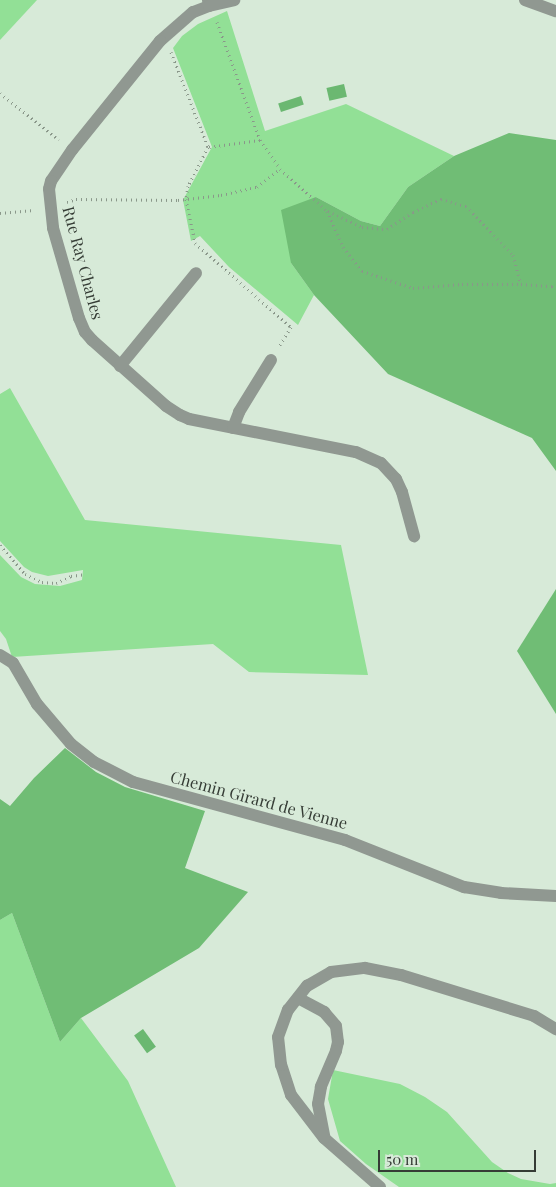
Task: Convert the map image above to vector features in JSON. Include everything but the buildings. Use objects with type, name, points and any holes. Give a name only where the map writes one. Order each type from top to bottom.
[{"type":"street","name":"Rue Ray Charles","points":[[234,0],[208,3],[193,12],[160,41],[72,150],[51,181],[49,189],[53,228],[82,325],[92,340],[120,366],[166,406],[180,415],[233,428],[356,452],[381,463],[396,479],[402,492],[414,536]]},
{"type":"street","points":[[525,0],[556,11]]},
{"type":"street","points":[[120,366],[196,273]]},
{"type":"street","points":[[233,428],[239,412],[271,360]]},
{"type":"street","name":"Chemin Girard de Vienne","points":[[0,655],[13,663],[37,704],[71,744],[94,762],[133,782],[345,840],[464,887],[501,894],[556,896]]},
{"type":"street","points":[[380,1187],[324,1138],[291,1095],[281,1065],[278,1038],[288,1010],[308,986],[331,972],[365,968],[401,975],[534,1016],[556,1030]]},
{"type":"street","points":[[298,998],[324,1012],[336,1026],[336,1051],[325,1075],[318,1104],[324,1138]]},
{"type":"path","points":[[208,3],[219,26],[260,140],[280,169],[327,211],[362,227],[387,229],[413,212],[441,199],[466,206],[513,255],[521,284]]},
{"type":"path","points":[[160,41],[172,53],[208,147],[188,186],[186,200],[195,243],[291,327],[271,360]]},
{"type":"path","points":[[0,93],[72,150]]},
{"type":"path","points":[[208,147],[260,140]]},
{"type":"path","points":[[0,213],[50,206],[76,199],[186,200],[221,196],[257,187],[280,169]]},
{"type":"path","points":[[327,211],[344,247],[362,271],[413,288],[462,284],[521,284],[552,286],[556,288]]},
{"type":"path","points":[[0,545],[25,574],[42,582],[56,583],[71,576],[86,574]]},
{"type":"shaded area","points":[[0,0],[37,0],[0,40]]},
{"type":"shaded area","points":[[227,11],[265,131],[346,104],[454,156],[408,187],[380,226],[361,221],[316,197],[291,263],[314,295],[298,325],[229,267],[200,236],[191,241],[183,200],[212,147],[173,48],[182,36],[198,24]]},
{"type":"shaded area","points":[[344,84],[347,97],[329,101],[326,88]]},
{"type":"shaded area","points":[[301,96],[304,105],[281,112],[278,103]]},
{"type":"shaded area","points":[[509,133],[556,140],[556,471],[532,438],[388,374],[314,295],[291,263],[281,210],[316,197],[361,221],[380,226],[408,187],[454,156]]},
{"type":"shaded area","points":[[10,388],[85,520],[341,545],[368,675],[249,672],[213,644],[12,657],[6,639],[0,631],[0,555],[21,577],[35,584],[60,586],[82,580],[83,570],[48,576],[32,572],[24,567],[0,541],[0,394]]},
{"type":"shaded area","points":[[556,589],[556,714],[517,651]]},
{"type":"shaded area","points":[[65,748],[96,772],[125,787],[205,811],[185,868],[248,892],[199,948],[81,1018],[60,1042],[12,913],[0,920],[0,799],[10,806],[34,778]]},
{"type":"shaded area","points":[[12,913],[60,1042],[81,1018],[128,1081],[176,1187],[0,1187],[0,920]]},
{"type":"shaded area","points":[[143,1029],[156,1047],[147,1053],[134,1035]]},
{"type":"shaded area","points":[[333,1070],[400,1084],[425,1097],[447,1112],[492,1162],[508,1173],[521,1179],[550,1184],[556,1183],[556,1187],[399,1187],[366,1164],[340,1141],[328,1099]]}]
